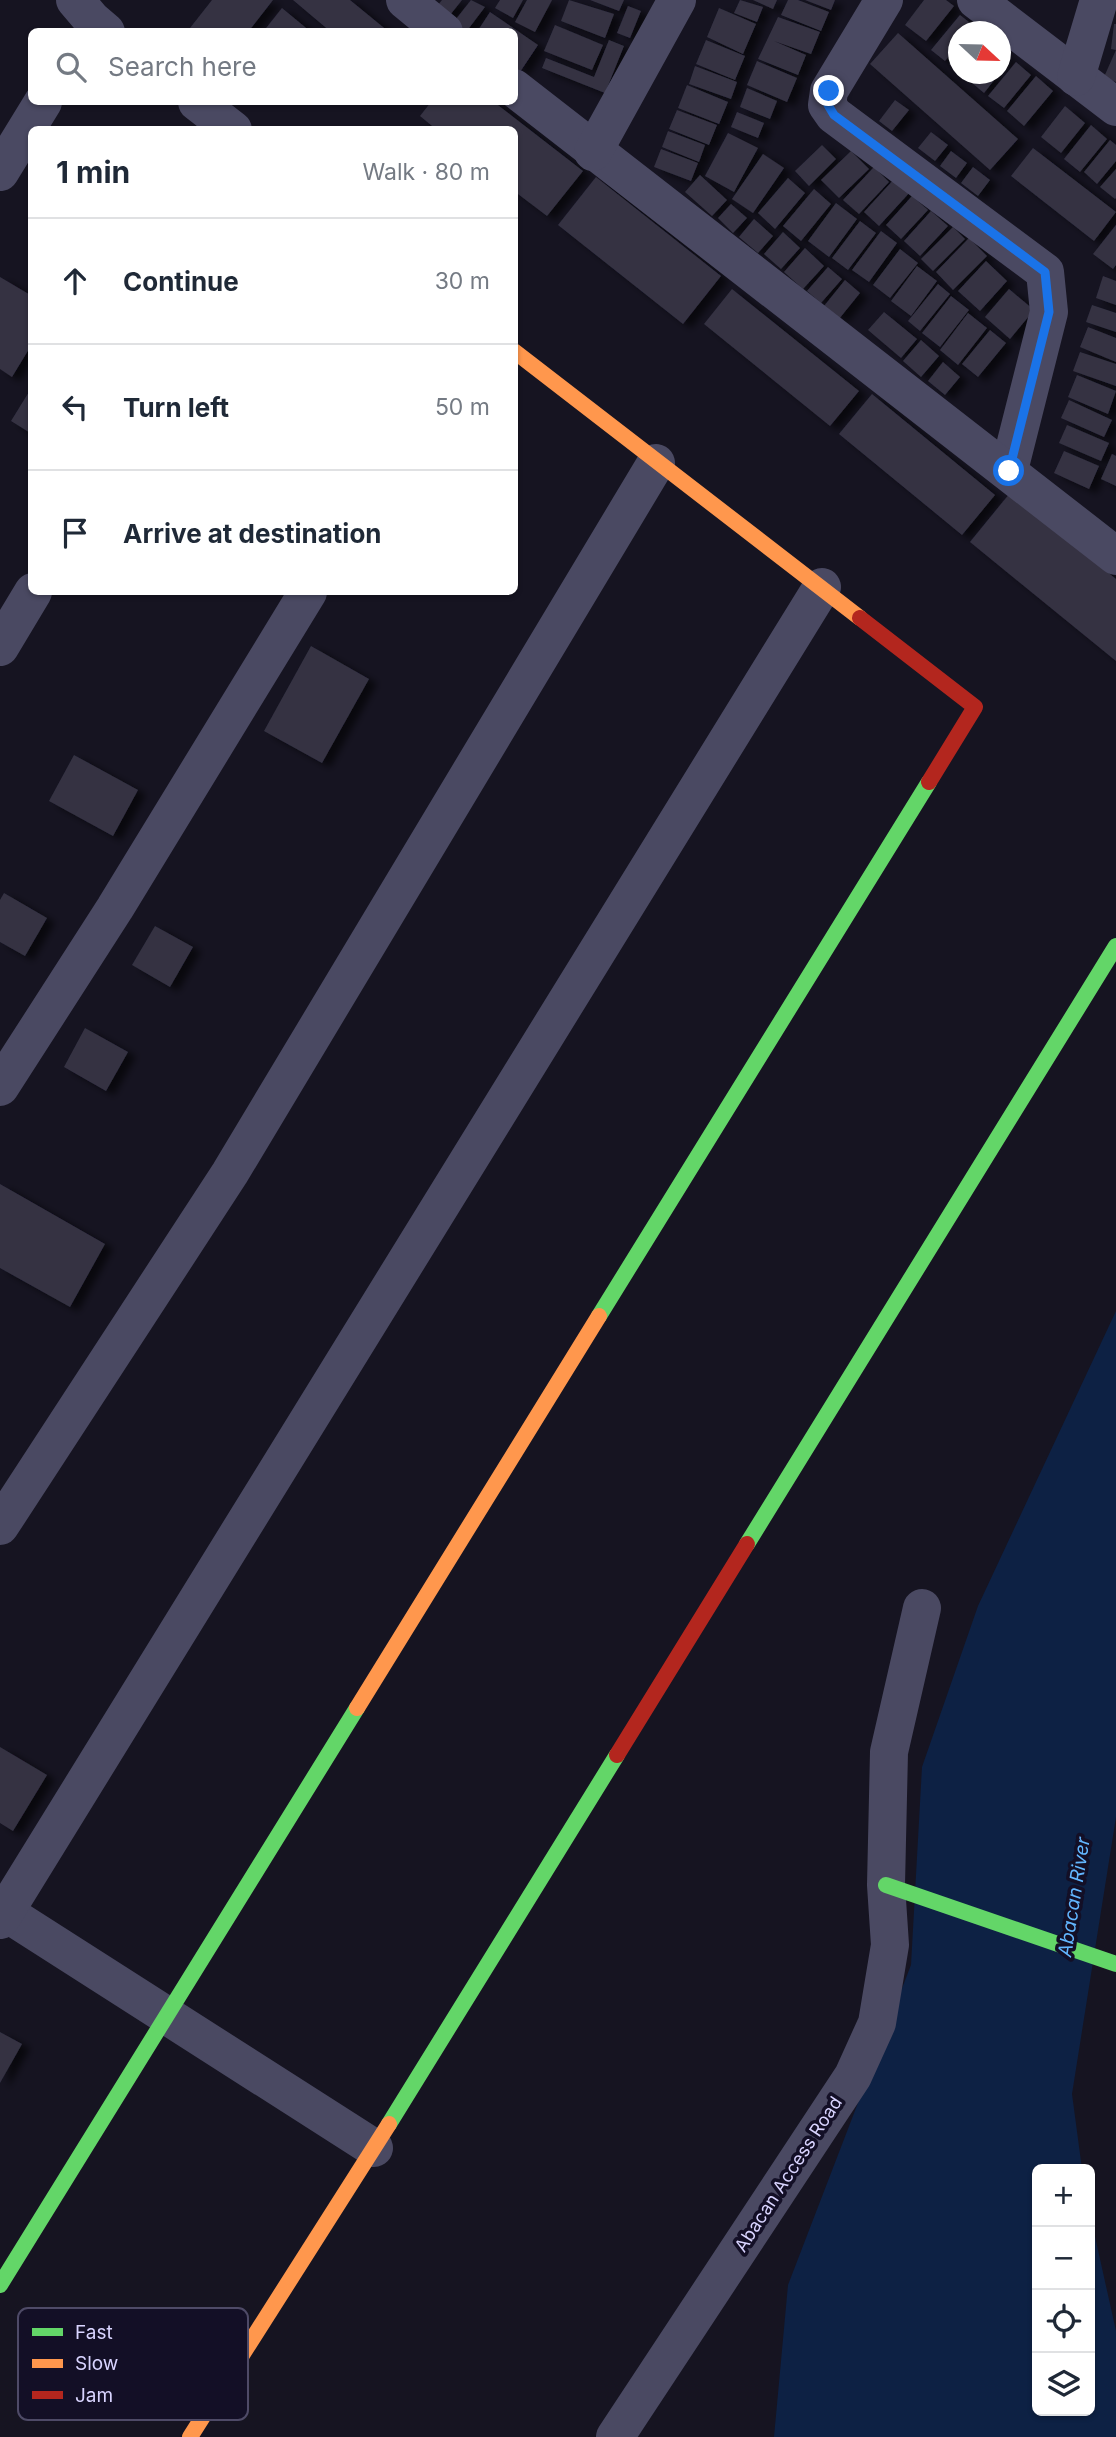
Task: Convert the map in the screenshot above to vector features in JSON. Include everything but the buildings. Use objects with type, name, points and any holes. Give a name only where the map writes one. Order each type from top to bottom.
[{"type":"street","points":[[405,0],[439,28]]},
{"type":"street","points":[[593,152],[677,0]]},
{"type":"street","points":[[884,0],[829,91],[828,105],[834,115],[1045,272],[1049,312],[1009,471]]},
{"type":"street","points":[[976,0],[1116,107]]},
{"type":"street","points":[[1076,77],[1099,0]]},
{"type":"street","points":[[518,91],[1116,556]]},
{"type":"street","points":[[28,126],[41,105]]},
{"type":"street","points":[[201,105],[228,126]]},
{"type":"street","points":[[0,172],[28,126]]},
{"type":"street","points":[[0,2285],[975,707],[518,354]]},
{"type":"street","points":[[0,1526],[230,1173],[656,463]]},
{"type":"street","points":[[373,2148],[2,1914],[822,587]]},
{"type":"street","points":[[0,647],[31,595]]},
{"type":"street","points":[[0,1087],[115,908],[306,595]]},
{"type":"street","points":[[248,2345],[373,2148],[1116,946]]},
{"type":"street","name":"Abacan Access Road","points":[[615,2437],[853,2076],[877,2023],[896,1888],[889,1752],[922,1608]]},
{"type":"street","points":[[896,1888],[1116,1964]]},
{"type":"street","points":[[190,2437],[201,2420]]},
{"type":"water","name":"Abacan River","points":[[1116,1311],[1116,1817],[1072,2094],[1081,2164],[1032,2164],[1032,2416],[1095,2416],[1095,2236],[1116,2331],[1116,2437],[774,2437],[788,2285],[911,1965],[922,1767],[978,1606]]},
{"type":"traffic: fast","points":[[599,1316],[929,782]]},
{"type":"traffic: fast","points":[[747,1544],[1116,946]]},
{"type":"traffic: fast","points":[[0,2285],[357,1708]]},
{"type":"traffic: fast","points":[[389,2124],[617,1755]]},
{"type":"traffic: fast","points":[[886,1885],[1116,1964]]},
{"type":"traffic: slow","points":[[518,354],[860,618]]},
{"type":"traffic: slow","points":[[357,1708],[599,1316]]},
{"type":"traffic: slow","points":[[248,2346],[389,2124]]},
{"type":"traffic: slow","points":[[190,2437],[201,2420]]},
{"type":"traffic: jam","points":[[860,618],[975,707],[929,782]]},
{"type":"traffic: jam","points":[[617,1755],[747,1544]]},
{"type":"route","points":[[829,91],[828,105],[834,115],[1045,272],[1049,312],[1009,471]]}]
